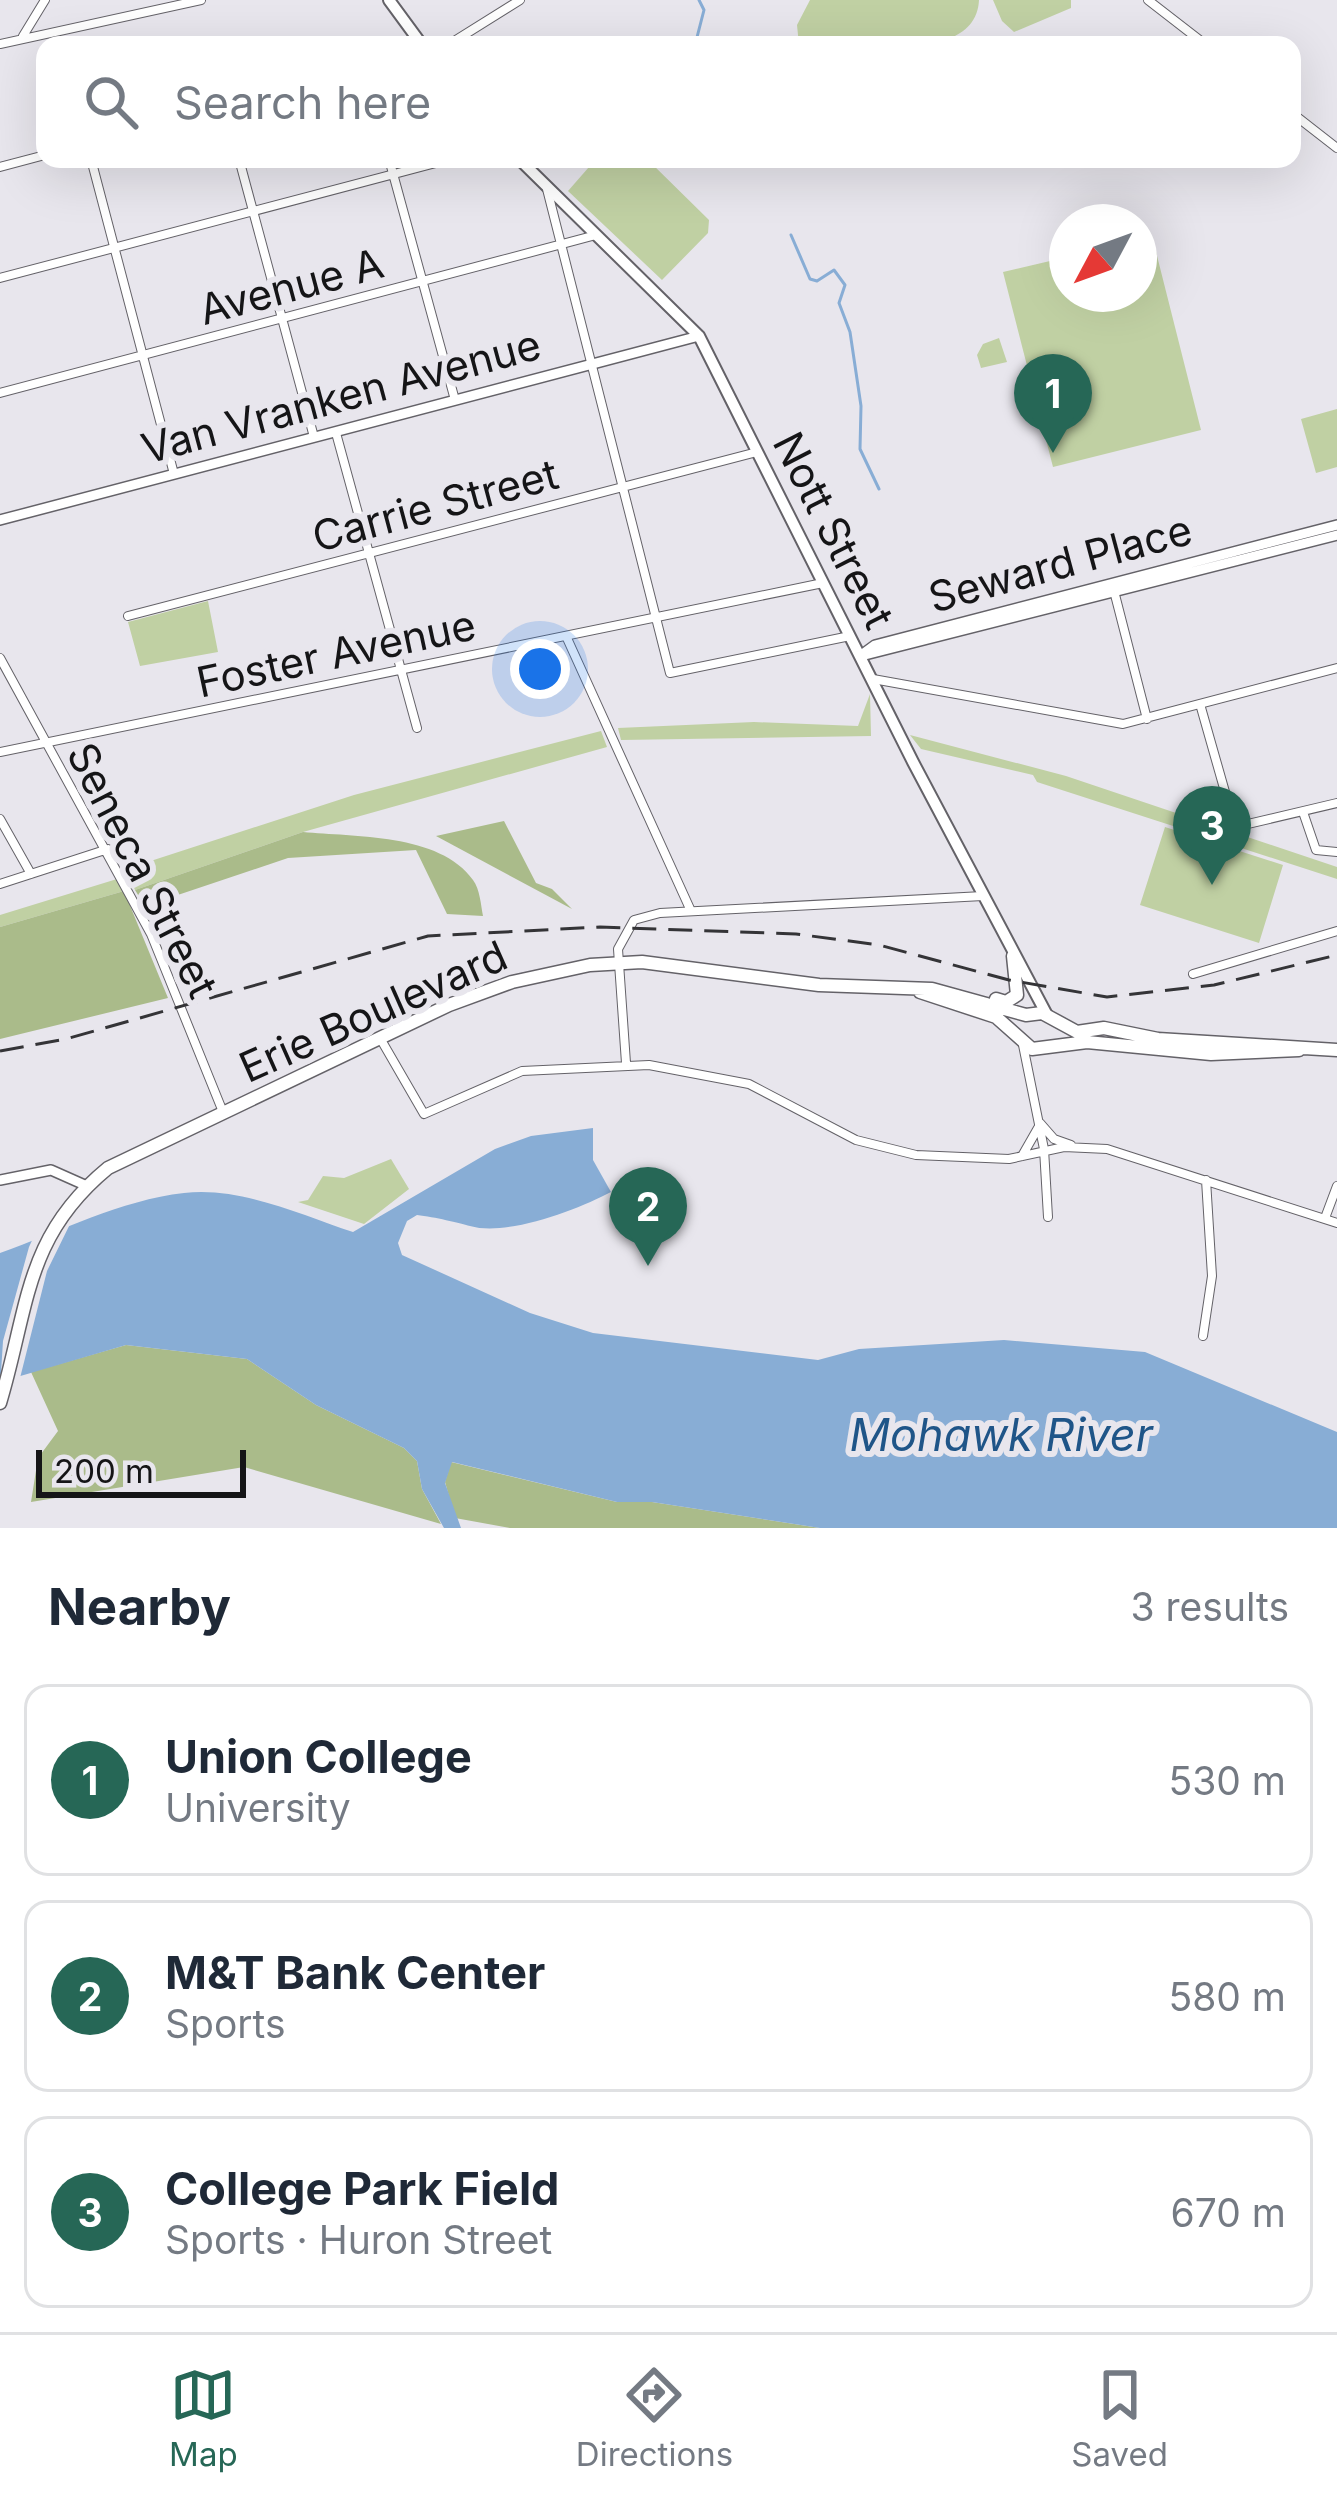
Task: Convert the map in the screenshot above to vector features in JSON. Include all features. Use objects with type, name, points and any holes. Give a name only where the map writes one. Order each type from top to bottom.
[{"type":"highway","points":[[980,1001],[987,997],[1006,1002],[1017,995],[1013,956]]},
{"type":"highway","name":"Erie Boulevard","points":[[83,1189],[133,1154],[512,982],[618,963],[919,991],[1049,1017]]},
{"type":"highway","name":"Erie Boulevard","points":[[919,991],[996,1017],[1020,1039],[1041,1049]]},
{"type":"highway","points":[[1020,1039],[1028,1014]]},
{"type":"highway","points":[[1041,1049],[1055,1034],[1049,1017]]},
{"type":"highway","points":[[1049,1017],[1077,1032],[1104,1028],[1158,1039],[1300,1050]]},
{"type":"highway","points":[[1041,1049],[1087,1042],[1211,1054],[1337,1050]]},
{"type":"highway","points":[[0,1403],[32,1270],[55,1222],[83,1189]]},
{"type":"main road","points":[[389,0],[415,36]]},
{"type":"main road","name":"Nott Street","points":[[528,168],[699,335],[982,896],[1049,1017]]},
{"type":"main road","name":"Nott Street","points":[[1025,978],[1028,1014]]},
{"type":"street","points":[[22,36],[45,0]]},
{"type":"street","points":[[0,44],[202,0]]},
{"type":"street","points":[[462,36],[520,0]]},
{"type":"street","points":[[1148,0],[1194,36]]},
{"type":"street","points":[[60,31],[61,36]]},
{"type":"street","points":[[1301,120],[1337,148]]},
{"type":"street","points":[[0,167],[36,157]]},
{"type":"street","points":[[93,168],[174,474]]},
{"type":"street","points":[[241,168],[314,439]]},
{"type":"street","points":[[391,168],[454,400]]},
{"type":"street","points":[[0,278],[416,168]]},
{"type":"street","points":[[547,188],[670,673],[850,636]]},
{"type":"street","name":"Avenue A","points":[[0,393],[596,236]]},
{"type":"street","name":"Van Vranken Avenue","points":[[0,520],[699,335]]},
{"type":"street","points":[[336,433],[417,728]]},
{"type":"street","name":"Carrie Street","points":[[128,616],[758,452]]},
{"type":"street","name":"Seward Place","points":[[1114,589],[1337,525]]},
{"type":"street","name":"Seward Place","points":[[860,656],[875,645],[1337,535]]},
{"type":"street","name":"Foster Avenue","points":[[0,752],[824,583]]},
{"type":"street","points":[[1114,589],[1147,719]]},
{"type":"street","points":[[566,636],[691,910]]},
{"type":"street","name":"Seneca Street","points":[[0,658],[152,934],[223,1112]]},
{"type":"street","points":[[871,679],[1123,724],[1337,668]]},
{"type":"street","points":[[1200,704],[1235,827],[1337,803]]},
{"type":"street","points":[[1303,812],[1316,850],[1337,852]]},
{"type":"street","points":[[0,819],[31,874]]},
{"type":"street","points":[[0,884],[108,849]]},
{"type":"street","points":[[626,1063],[618,963],[622,935],[634,920],[691,910],[982,896]]},
{"type":"street","points":[[1193,974],[1337,931]]},
{"type":"street","points":[[380,1038],[424,1114],[522,1071],[626,1063],[700,1071],[749,1084],[856,1140],[916,1155],[1022,1157],[1076,1146],[1107,1149],[1337,1222]]},
{"type":"street","points":[[1020,1039],[1044,1150],[1048,1217]]},
{"type":"street","points":[[1030,1073],[1041,1049]]},
{"type":"street","points":[[1022,1157],[1037,1137],[1039,1122]]},
{"type":"street","points":[[1039,1122],[1054,1138],[1076,1146]]},
{"type":"street","points":[[0,1180],[51,1170],[83,1189]]},
{"type":"street","points":[[1203,1336],[1212,1276],[1206,1180]]},
{"type":"street","points":[[1324,1219],[1337,1186]]},
{"type":"green space","points":[[810,0],[979,0],[972,21],[954,36],[798,36],[797,25]]},
{"type":"green space","points":[[993,0],[1071,0],[1071,8],[1014,32],[1002,21]]},
{"type":"green space","points":[[588,168],[656,168],[709,220],[708,233],[662,280],[568,191]]},
{"type":"green space","points":[[1157,256],[1201,430],[1053,467],[1003,272],[1049,261],[1049,312],[1157,312]]},
{"type":"green space","points":[[999,338],[1007,362],[981,368],[977,355],[983,344]]},
{"type":"green space","points":[[1337,409],[1337,467],[1316,473],[1301,419]]},
{"type":"green space","points":[[208,601],[218,652],[140,666],[128,622]]},
{"type":"green space","points":[[870,694],[871,736],[621,740],[618,728],[754,722],[858,726]]},
{"type":"green space","points":[[601,731],[607,747],[303,832],[135,890],[126,869],[354,795]]},
{"type":"green space","points":[[910,735],[1066,776],[1337,867],[1337,879],[1037,782],[1033,775],[921,749]]},
{"type":"green space","points":[[504,821],[536,883],[552,889],[572,909],[436,836]]},
{"type":"green space","points":[[1165,827],[1283,865],[1259,943],[1140,905]]},
{"type":"green space","points":[[303,832],[394,840],[440,853],[473,880],[483,916],[447,914],[416,850],[288,858],[145,906],[135,890]]},
{"type":"green space","points":[[117,879],[124,891],[0,927],[0,915]]},
{"type":"green space","points":[[124,891],[168,998],[0,1039],[0,927]]},
{"type":"green space","points":[[391,1159],[409,1189],[364,1224],[298,1202],[308,1200],[323,1176],[344,1178]]},
{"type":"green space","points":[[126,1345],[247,1359],[316,1405],[404,1448],[417,1461],[422,1489],[441,1524],[244,1467],[31,1502],[38,1458],[58,1431],[31,1372]]},
{"type":"green space","points":[[451,1462],[617,1502],[652,1502],[820,1528],[510,1528],[455,1518],[445,1482]]},
{"type":"water","name":"Mohawk River","points":[[593,1128],[593,1160],[611,1192],[562,1213],[503,1228],[417,1215],[407,1221],[398,1243],[402,1255],[530,1313],[593,1333],[818,1360],[859,1349],[1004,1340],[1145,1352],[1337,1432],[1337,1528],[820,1528],[652,1502],[617,1502],[452,1462],[445,1483],[461,1528],[444,1528],[422,1489],[417,1461],[404,1448],[316,1405],[247,1359],[126,1345],[0,1382],[0,1253],[114,1210],[184,1193],[248,1198],[353,1232],[495,1149],[531,1136]]},
{"type":"pier","points":[[72,1220],[47,1271],[19,1382],[0,1388],[3,1341],[29,1247],[35,1234]]},
{"type":"waterway","points":[[697,36],[704,10],[699,0]]},
{"type":"waterway","points":[[791,235],[810,279],[817,281],[834,270],[845,285],[839,303],[850,332],[861,406],[860,449],[879,489]]},
{"type":"railway","points":[[0,1051],[66,1039],[428,936],[600,927],[796,934],[879,945],[1009,980],[1107,997],[1214,985],[1337,955]]},
{"type":"place","name":"Union College","points":[[1053,453]]},
{"type":"place","name":"College Park Field","points":[[1212,885]]},
{"type":"place","name":"M&T Bank Center","points":[[648,1266]]}]
